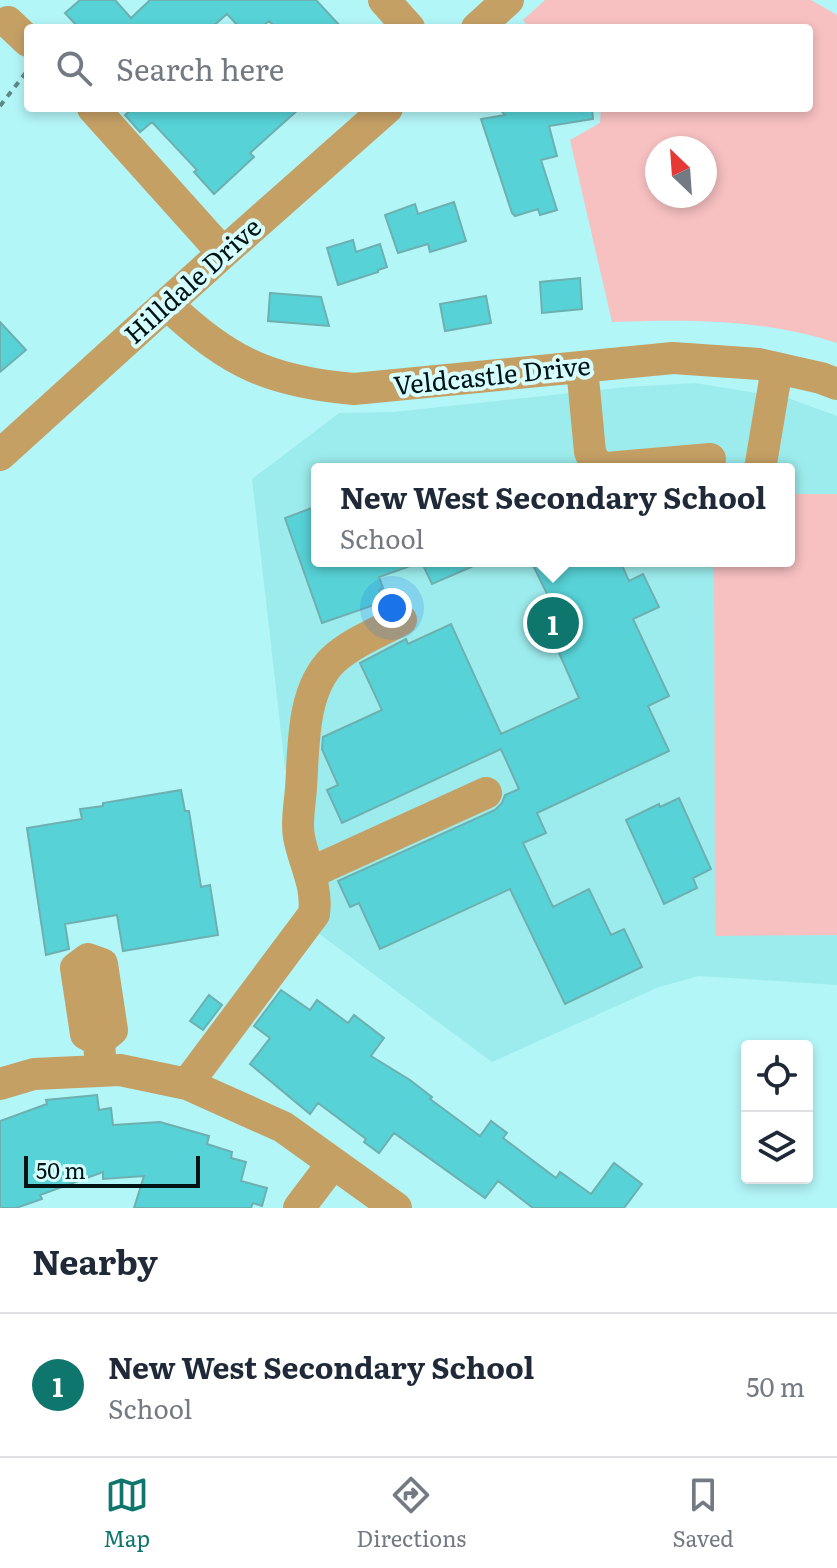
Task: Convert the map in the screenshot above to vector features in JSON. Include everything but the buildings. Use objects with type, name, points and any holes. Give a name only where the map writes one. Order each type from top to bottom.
[{"type":"street","points":[[384,0],[405,24]]},
{"type":"street","points":[[481,24],[508,0]]},
{"type":"street","points":[[97,112],[223,253]]},
{"type":"street","name":"Hilldale Drive","points":[[0,455],[382,112]]},
{"type":"street","name":"Veldcastle Drive","points":[[168,305],[193,330],[224,353],[303,384],[354,389],[673,358],[759,364],[837,384]]},
{"type":"street","points":[[582,367],[590,452],[598,463]]},
{"type":"street","points":[[761,463],[777,368]]},
{"type":"street","points":[[664,463],[710,459]]},
{"type":"street","points":[[187,1084],[314,914],[316,899],[298,833],[306,726],[312,696],[321,676],[332,661],[347,650],[401,620]]},
{"type":"street","points":[[310,873],[486,793]]},
{"type":"street","points":[[0,1084],[100,1056],[120,1070],[187,1084],[283,1127],[396,1208]]},
{"type":"street","points":[[299,1208],[333,1163]]},
{"type":"path","points":[[0,106],[24,75]]},
{"type":"shaded area","points":[[545,0],[811,0],[837,15],[837,343],[781,329],[726,322],[612,322],[570,140],[600,123],[601,112],[813,112],[813,24],[526,24],[523,20]]},
{"type":"shaded area","points":[[695,383],[788,398],[837,416],[837,985],[699,976],[659,987],[492,1062],[318,933],[327,907],[285,768],[252,479],[339,413],[393,412],[627,387]]},
{"type":"shaded area","points":[[795,494],[837,494],[837,935],[715,936],[714,567],[795,567]]},
{"type":"place","name":"New West Secondary School","points":[[553,623]]}]
